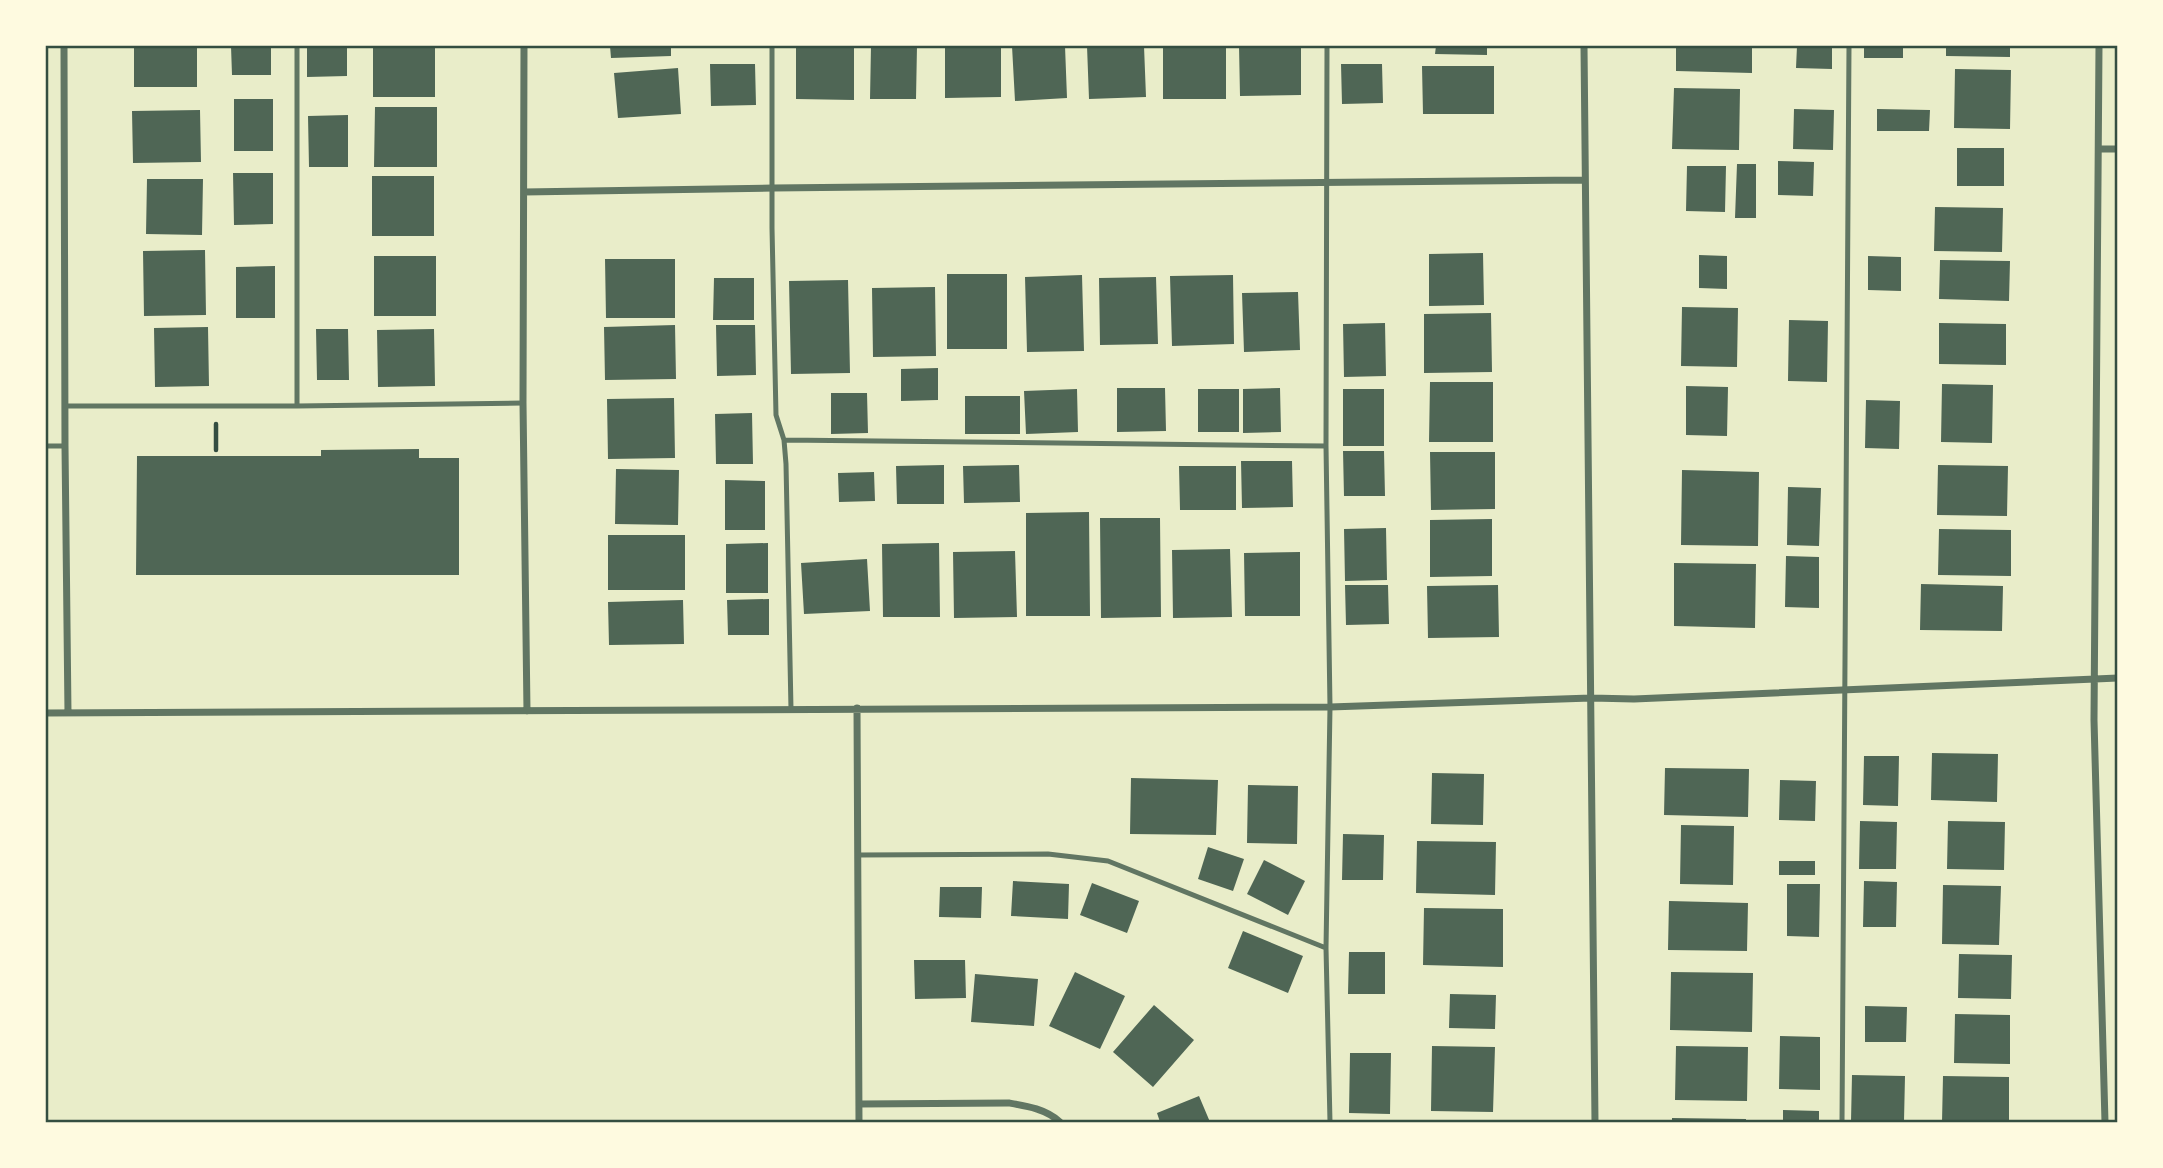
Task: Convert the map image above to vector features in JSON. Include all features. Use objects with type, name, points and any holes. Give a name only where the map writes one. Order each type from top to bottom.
[{"type":"street","points":[[64,46],[68,713]]},
{"type":"street","points":[[524,46],[523,403],[527,711]]},
{"type":"street","points":[[1584,46],[1594,1122]]},
{"type":"street","points":[[2099,46],[2094,679],[2105,1122]]},
{"type":"street","points":[[2099,149],[2118,149]]},
{"type":"street","points":[[524,192],[1584,180]]},
{"type":"street","points":[[46,713],[1329,707],[1591,698],[1634,699],[2118,678]]},
{"type":"street","points":[[857,708],[859,1122]]},
{"type":"street","points":[[859,1104],[1009,1103],[1031,1106],[1054,1116],[1060,1122]]},
{"type":"lane","points":[[297,46],[297,406]]},
{"type":"lane","points":[[772,46],[776,415],[786,464],[790,709]]},
{"type":"lane","points":[[1327,46],[1326,446],[1329,707],[1326,948],[1330,1122]]},
{"type":"lane","points":[[1842,1122],[1849,46]]},
{"type":"lane","points":[[65,406],[523,403]]},
{"type":"lane","points":[[783,440],[1326,446]]},
{"type":"lane","points":[[46,446],[65,446]]},
{"type":"lane","points":[[858,855],[1048,854],[1108,861],[1326,948]]},
{"type":"building","points":[[134,46],[197,46],[197,87],[134,87]]},
{"type":"building","points":[[231,46],[271,46],[271,75],[232,75]]},
{"type":"building","points":[[307,46],[347,46],[347,76],[307,77]]},
{"type":"building","points":[[373,46],[435,46],[435,97],[373,97]]},
{"type":"building","points":[[610,46],[671,46],[671,56],[611,58]]},
{"type":"building","points":[[796,46],[854,46],[854,100],[796,99]]},
{"type":"building","points":[[871,46],[917,46],[916,99],[870,99]]},
{"type":"building","points":[[945,46],[1001,46],[1001,97],[945,98]]},
{"type":"building","points":[[1012,46],[1065,46],[1067,98],[1015,101]]},
{"type":"building","points":[[1087,46],[1144,46],[1146,97],[1089,99]]},
{"type":"building","points":[[1163,46],[1226,46],[1226,99],[1163,99]]},
{"type":"building","points":[[1239,46],[1301,46],[1301,95],[1240,96]]},
{"type":"building","points":[[1436,46],[1487,46],[1487,55],[1435,54]]},
{"type":"building","points":[[1676,46],[1752,46],[1752,73],[1676,71]]},
{"type":"building","points":[[1797,46],[1832,46],[1832,69],[1796,68]]},
{"type":"building","points":[[1864,46],[1903,46],[1903,58],[1864,58]]},
{"type":"building","points":[[1946,46],[2010,46],[2010,57],[1946,56]]},
{"type":"building","points":[[710,64],[755,64],[756,105],[711,106]]},
{"type":"building","points":[[1341,64],[1382,64],[1383,103],[1342,104]]},
{"type":"building","points":[[1422,66],[1494,66],[1494,114],[1423,114]]},
{"type":"building","points":[[678,68],[681,114],[618,118],[614,73]]},
{"type":"building","points":[[1955,69],[2011,70],[2010,129],[1954,128]]},
{"type":"building","points":[[1674,88],[1740,89],[1739,150],[1672,149]]},
{"type":"building","points":[[234,99],[273,99],[273,151],[234,151]]},
{"type":"building","points":[[375,107],[437,107],[437,167],[374,167]]},
{"type":"building","points":[[1794,109],[1834,110],[1833,150],[1793,149]]},
{"type":"building","points":[[1877,109],[1930,110],[1929,131],[1877,131]]},
{"type":"building","points":[[200,110],[201,162],[133,163],[132,111]]},
{"type":"building","points":[[348,115],[348,167],[309,167],[308,116]]},
{"type":"building","points":[[1957,148],[2004,148],[2004,186],[1957,186]]},
{"type":"building","points":[[1778,161],[1814,162],[1813,196],[1778,195]]},
{"type":"building","points":[[1737,164],[1756,164],[1756,218],[1735,218]]},
{"type":"building","points":[[1687,166],[1726,166],[1725,212],[1686,211]]},
{"type":"building","points":[[233,173],[273,173],[273,224],[234,225]]},
{"type":"building","points":[[372,176],[434,176],[434,236],[372,236]]},
{"type":"building","points":[[147,179],[203,179],[202,235],[146,234]]},
{"type":"building","points":[[1935,207],[2003,208],[2002,252],[1934,251]]},
{"type":"building","points":[[205,250],[206,315],[144,316],[143,251]]},
{"type":"building","points":[[1483,253],[1484,305],[1429,306],[1429,254]]},
{"type":"building","points":[[1699,255],[1727,256],[1727,289],[1699,288]]},
{"type":"building","points":[[374,256],[436,256],[436,316],[374,316]]},
{"type":"building","points":[[1868,256],[1901,257],[1901,291],[1868,290]]},
{"type":"building","points":[[605,259],[675,259],[675,318],[606,318]]},
{"type":"building","points":[[1940,260],[2010,261],[2009,301],[1939,299]]},
{"type":"building","points":[[275,266],[275,318],[236,318],[236,267]]},
{"type":"building","points":[[947,274],[1007,274],[1007,349],[947,349]]},
{"type":"building","points":[[1082,275],[1084,351],[1027,352],[1025,277]]},
{"type":"building","points":[[1233,275],[1234,344],[1172,346],[1170,276]]},
{"type":"building","points":[[1156,277],[1158,344],[1100,345],[1099,278]]},
{"type":"building","points":[[714,278],[754,278],[754,320],[713,320]]},
{"type":"building","points":[[848,280],[850,373],[791,374],[789,281]]},
{"type":"building","points":[[935,287],[936,356],[873,357],[872,288]]},
{"type":"building","points":[[1298,292],[1300,350],[1244,352],[1242,293]]},
{"type":"building","points":[[1682,307],[1738,308],[1737,367],[1681,366]]},
{"type":"building","points":[[1491,313],[1492,372],[1424,373],[1424,314]]},
{"type":"building","points":[[1789,320],[1828,321],[1827,382],[1788,381]]},
{"type":"building","points":[[1385,323],[1386,376],[1344,377],[1343,324]]},
{"type":"building","points":[[1939,323],[2006,324],[2006,365],[1939,364]]},
{"type":"building","points":[[675,325],[676,379],[605,380],[604,327]]},
{"type":"building","points":[[716,325],[755,325],[756,375],[717,376]]},
{"type":"building","points":[[208,327],[209,386],[155,387],[154,328]]},
{"type":"building","points":[[316,329],[348,329],[349,380],[317,380]]},
{"type":"building","points":[[434,329],[435,386],[378,387],[377,330]]},
{"type":"building","points":[[938,368],[938,400],[901,401],[901,369]]},
{"type":"building","points":[[1430,382],[1493,382],[1493,442],[1429,442]]},
{"type":"building","points":[[1942,384],[1993,385],[1992,443],[1941,442]]},
{"type":"building","points":[[1686,386],[1728,387],[1727,436],[1686,435]]},
{"type":"building","points":[[1117,388],[1165,388],[1166,431],[1117,432]]},
{"type":"building","points":[[1280,388],[1281,432],[1243,433],[1243,389]]},
{"type":"building","points":[[1077,389],[1078,432],[1026,434],[1024,391]]},
{"type":"building","points":[[1198,389],[1239,389],[1239,432],[1198,432]]},
{"type":"building","points":[[1343,389],[1384,389],[1384,446],[1343,446]]},
{"type":"building","points":[[831,393],[867,393],[868,433],[831,434]]},
{"type":"building","points":[[965,396],[1020,396],[1020,434],[965,434]]},
{"type":"building","points":[[674,398],[675,458],[608,459],[607,399]]},
{"type":"building","points":[[1866,400],[1900,401],[1899,449],[1865,448]]},
{"type":"building","points":[[752,413],[753,464],[716,464],[715,414]]},
{"type":"building","points":[[419,449],[419,458],[459,458],[459,575],[136,575],[137,456],[321,456],[321,450]]},
{"type":"building","points":[[1343,451],[1384,451],[1385,496],[1344,496]]},
{"type":"building","points":[[1430,452],[1495,452],[1495,509],[1431,510]]},
{"type":"building","points":[[1241,461],[1292,461],[1293,507],[1242,508]]},
{"type":"building","points":[[944,465],[944,504],[897,504],[896,466]]},
{"type":"building","points":[[1019,465],[1020,502],[964,503],[963,466]]},
{"type":"building","points":[[1938,465],[2008,466],[2007,516],[1937,515]]},
{"type":"building","points":[[1179,466],[1236,466],[1236,510],[1180,510]]},
{"type":"building","points":[[616,469],[679,470],[678,525],[615,524]]},
{"type":"building","points":[[1682,470],[1759,472],[1758,546],[1681,545]]},
{"type":"building","points":[[874,472],[875,501],[839,502],[838,473]]},
{"type":"building","points":[[725,480],[765,481],[765,530],[725,530]]},
{"type":"building","points":[[1788,487],[1821,488],[1819,546],[1787,545]]},
{"type":"building","points":[[1089,512],[1090,616],[1026,616],[1026,513]]},
{"type":"building","points":[[1100,518],[1160,518],[1161,617],[1101,618]]},
{"type":"building","points":[[1492,519],[1492,576],[1430,577],[1430,520]]},
{"type":"building","points":[[1386,528],[1387,580],[1345,581],[1344,529]]},
{"type":"building","points":[[1939,529],[2011,530],[2011,576],[1938,575]]},
{"type":"building","points":[[608,535],[685,535],[685,590],[608,590]]},
{"type":"building","points":[[768,543],[768,593],[726,593],[726,544]]},
{"type":"building","points":[[939,543],[940,617],[883,617],[882,544]]},
{"type":"building","points":[[1230,549],[1232,617],[1173,618],[1172,550]]},
{"type":"building","points":[[1015,551],[1017,617],[954,618],[953,552]]},
{"type":"building","points":[[1300,552],[1300,616],[1245,616],[1244,553]]},
{"type":"building","points":[[1786,556],[1819,557],[1819,608],[1785,607]]},
{"type":"building","points":[[867,559],[870,611],[804,614],[801,563]]},
{"type":"building","points":[[1674,563],[1756,564],[1755,628],[1674,626]]},
{"type":"building","points":[[1921,584],[2003,586],[2002,631],[1920,630]]},
{"type":"building","points":[[1345,585],[1388,585],[1389,624],[1346,625]]},
{"type":"building","points":[[1498,585],[1499,637],[1428,638],[1427,586]]},
{"type":"building","points":[[769,599],[769,635],[728,635],[727,600]]},
{"type":"building","points":[[683,600],[684,644],[609,645],[608,602]]},
{"type":"building","points":[[1932,753],[1998,754],[1997,802],[1931,800]]},
{"type":"building","points":[[1864,756],[1899,756],[1898,806],[1863,805]]},
{"type":"building","points":[[1665,768],[1749,769],[1748,817],[1664,815]]},
{"type":"building","points":[[1432,773],[1484,774],[1483,825],[1431,824]]},
{"type":"building","points":[[1131,778],[1218,780],[1216,835],[1130,834]]},
{"type":"building","points":[[1780,780],[1816,781],[1815,821],[1779,820]]},
{"type":"building","points":[[1248,785],[1298,786],[1297,844],[1247,843]]},
{"type":"building","points":[[1860,821],[1897,822],[1896,869],[1859,869]]},
{"type":"building","points":[[1948,821],[2005,822],[2004,870],[1947,869]]},
{"type":"building","points":[[1681,825],[1734,826],[1733,885],[1680,884]]},
{"type":"building","points":[[1343,834],[1384,835],[1383,880],[1342,880]]},
{"type":"building","points":[[1417,841],[1496,842],[1495,895],[1416,893]]},
{"type":"building","points":[[1208,847],[1244,859],[1233,891],[1198,879]]},
{"type":"building","points":[[1264,860],[1305,881],[1288,915],[1247,894]]},
{"type":"building","points":[[1779,861],[1815,861],[1815,875],[1779,875]]},
{"type":"building","points":[[1013,881],[1069,884],[1068,919],[1011,916]]},
{"type":"building","points":[[1864,881],[1897,882],[1896,927],[1863,927]]},
{"type":"building","points":[[1092,883],[1139,901],[1127,933],[1080,915]]},
{"type":"building","points":[[1787,884],[1820,884],[1819,937],[1787,936]]},
{"type":"building","points":[[1943,885],[2001,886],[1999,945],[1942,944]]},
{"type":"building","points":[[940,887],[982,887],[981,918],[939,917]]},
{"type":"building","points":[[1669,901],[1748,903],[1747,951],[1668,950]]},
{"type":"building","points":[[1424,908],[1503,909],[1503,967],[1423,965]]},
{"type":"building","points":[[1243,931],[1303,956],[1288,993],[1228,968]]},
{"type":"building","points":[[1349,952],[1385,952],[1385,994],[1348,994]]},
{"type":"building","points":[[1959,954],[2012,955],[2011,999],[1958,998]]},
{"type":"building","points":[[914,960],[965,960],[966,998],[915,999]]},
{"type":"building","points":[[1075,972],[1125,996],[1100,1049],[1049,1026]]},
{"type":"building","points":[[1671,972],[1753,973],[1752,1032],[1670,1030]]},
{"type":"building","points":[[975,974],[1038,979],[1034,1026],[971,1022]]},
{"type":"building","points":[[1450,994],[1496,995],[1495,1029],[1449,1028]]},
{"type":"building","points":[[1154,1005],[1194,1040],[1153,1087],[1113,1052]]},
{"type":"building","points":[[1865,1006],[1907,1007],[1906,1042],[1865,1042]]},
{"type":"building","points":[[1955,1014],[2010,1015],[2010,1064],[1954,1063]]},
{"type":"building","points":[[1780,1036],[1820,1037],[1820,1090],[1779,1089]]},
{"type":"building","points":[[1432,1046],[1495,1047],[1493,1112],[1431,1111]]},
{"type":"building","points":[[1676,1046],[1748,1047],[1747,1101],[1675,1100]]},
{"type":"building","points":[[1350,1053],[1391,1053],[1390,1114],[1349,1113]]},
{"type":"building","points":[[1852,1075],[1905,1076],[1904,1121],[1851,1121]]},
{"type":"building","points":[[1943,1076],[2009,1077],[2009,1122],[1942,1122]]},
{"type":"building","points":[[1199,1096],[1210,1122],[1160,1122],[1157,1113]]},
{"type":"building","points":[[1783,1110],[1819,1111],[1819,1122],[1783,1122]]},
{"type":"building","points":[[1672,1118],[1746,1119],[1746,1122],[1672,1122]]}]
